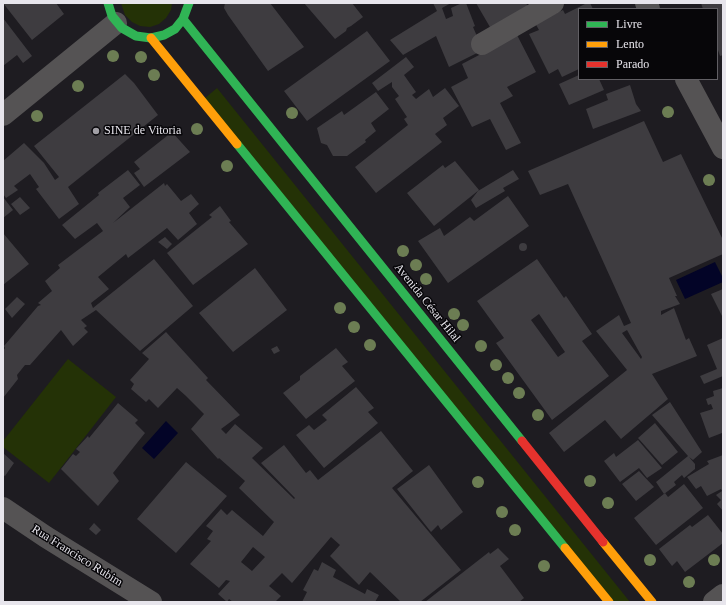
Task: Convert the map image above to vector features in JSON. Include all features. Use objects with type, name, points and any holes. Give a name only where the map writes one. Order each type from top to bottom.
[{"type":"street","points":[[108,3],[109,9],[116,23],[128,33],[136,36],[151,38],[164,35],[175,29],[183,19],[189,3]]},
{"type":"street","points":[[482,44],[553,3]]},
{"type":"street","name":"Avenida César Hilal","points":[[183,19],[652,602]]},
{"type":"street","points":[[3,115],[116,23]]},
{"type":"street","points":[[151,38],[609,602]]},
{"type":"street","points":[[687,80],[723,148]]},
{"type":"street","name":"Rua Francisco Rubim","points":[[3,508],[46,537],[151,602]]},
{"type":"street","points":[[714,602],[723,595]]},
{"type":"green space","points":[[121,3],[172,3],[171,10],[166,18],[159,24],[150,27],[140,26],[132,22],[125,15]]},
{"type":"green space","points":[[217,88],[630,602],[611,602],[204,99]]},
{"type":"green space","points":[[68,359],[116,397],[49,483],[3,447],[3,441]]},
{"type":"water","points":[[715,262],[723,278],[723,282],[685,299],[676,280]]},
{"type":"water","points":[[166,421],[178,433],[154,459],[142,448]]},
{"type":"building","points":[[3,3],[56,3],[64,14],[32,40]]},
{"type":"building","points":[[225,3],[270,3],[304,47],[268,71],[228,15],[224,8]]},
{"type":"building","points":[[304,3],[352,3],[363,17],[347,28],[346,31],[335,39]]},
{"type":"building","points":[[433,3],[451,3],[442,8],[446,19],[453,16],[451,8],[462,3],[466,3],[475,26],[473,27],[483,50],[449,67],[436,36],[403,55],[390,40],[437,11]]},
{"type":"building","points":[[476,3],[526,3],[530,12],[494,34]]},
{"type":"building","points":[[587,3],[590,3],[592,8],[578,8],[578,69],[562,77],[558,69],[549,74],[529,34],[539,30],[535,23],[563,10],[565,14]]},
{"type":"building","points":[[701,3],[723,3],[723,55],[720,56],[718,50],[718,8],[703,8]]},
{"type":"building","points":[[3,18],[32,56],[23,63],[17,55],[3,66]]},
{"type":"building","points":[[367,31],[390,61],[307,121],[284,91]]},
{"type":"building","points":[[517,35],[536,72],[507,87],[513,96],[500,103],[521,143],[506,150],[490,119],[472,127],[451,87],[468,78],[462,64]]},
{"type":"building","points":[[406,57],[414,67],[404,75],[416,92],[412,95],[416,99],[429,89],[433,97],[445,88],[459,106],[443,118],[447,125],[435,134],[442,142],[376,193],[355,167],[408,125],[404,119],[407,117],[395,99],[399,96],[392,87],[392,82],[378,91],[372,83]]},
{"type":"building","name":"SINE de Vitoria","points":[[125,74],[134,83],[158,115],[68,187],[79,204],[59,219],[36,189],[39,187],[30,174],[14,186],[18,190],[6,198],[3,194],[3,161],[24,143],[44,163],[55,180],[59,177],[34,146]]},
{"type":"building","points":[[578,75],[578,80],[599,80],[604,90],[569,105],[559,84]]},
{"type":"building","points":[[630,85],[636,104],[641,111],[593,129],[586,109],[608,100],[606,94]]},
{"type":"building","points":[[376,92],[389,109],[371,123],[376,131],[365,140],[366,142],[347,156],[333,156],[327,145],[321,143],[317,128],[342,111],[344,115]]},
{"type":"building","points":[[644,121],[663,162],[681,154],[723,240],[723,254],[669,278],[677,296],[675,296],[680,304],[661,311],[661,315],[674,308],[686,340],[689,338],[697,356],[652,374],[668,399],[621,439],[605,420],[564,452],[549,433],[627,370],[596,331],[619,315],[624,326],[631,323],[568,184],[540,195],[528,171]],"holes":[[[627,330],[642,357],[641,359],[622,333]]]},
{"type":"building","points":[[172,132],[190,152],[144,187],[134,173],[140,169],[134,162]]},
{"type":"building","points":[[455,161],[479,190],[434,226],[407,193],[443,165],[445,168]]},
{"type":"building","points":[[128,170],[140,185],[123,198],[130,207],[113,223],[164,183],[165,186],[167,184],[181,201],[191,194],[199,204],[189,213],[197,224],[178,240],[167,228],[128,258],[126,254],[98,277],[109,289],[91,303],[93,308],[154,259],[193,306],[140,351],[96,310],[81,320],[87,326],[84,328],[88,332],[73,346],[61,330],[30,365],[25,365],[17,375],[18,379],[3,398],[4,346],[38,306],[41,305],[38,303],[52,291],[45,281],[60,268],[58,265],[103,231],[97,223],[75,239],[62,225],[99,195],[98,193]]},
{"type":"building","points":[[513,170],[519,179],[503,188],[505,191],[476,208],[471,200],[478,191]]},
{"type":"building","points":[[508,196],[529,226],[448,283],[418,241],[440,228],[444,236],[470,217],[474,221]]},
{"type":"building","points":[[3,197],[13,210],[3,218]]},
{"type":"building","points":[[20,197],[30,208],[20,215],[11,204]]},
{"type":"building","points":[[220,206],[231,221],[229,222],[248,244],[193,285],[167,253],[212,217],[209,215]]},
{"type":"building","points":[[3,233],[29,264],[3,285]]},
{"type":"building","points":[[165,237],[172,244],[167,249],[158,242]]},
{"type":"building","points":[[521,243],[525,243],[527,247],[525,251],[521,251],[519,249],[519,245]]},
{"type":"building","points":[[537,259],[564,298],[566,296],[592,334],[582,341],[609,376],[552,420],[496,343],[504,338],[477,301]],"holes":[[[539,314],[565,352],[558,357],[531,320]]]},
{"type":"building","points":[[255,268],[287,310],[233,352],[199,313]]},
{"type":"building","points":[[723,289],[723,318],[711,294]]},
{"type":"building","points":[[17,297],[25,304],[12,318],[5,309]]},
{"type":"building","points":[[166,332],[208,378],[206,380],[240,415],[221,429],[226,434],[235,424],[263,448],[252,458],[294,499],[295,498],[261,463],[284,445],[306,473],[310,470],[318,480],[381,431],[413,471],[392,488],[461,570],[420,602],[401,602],[370,572],[359,585],[330,556],[340,545],[331,537],[292,583],[282,573],[269,586],[281,596],[275,602],[233,602],[229,599],[227,602],[218,594],[230,581],[226,580],[219,588],[190,564],[211,541],[207,539],[213,531],[206,526],[221,509],[227,515],[232,510],[263,536],[274,522],[239,488],[245,481],[219,458],[218,459],[191,429],[204,414],[186,396],[177,388],[158,408],[149,399],[146,402],[131,389],[134,384],[130,380],[149,359],[142,353]],"holes":[[[253,547],[265,557],[252,571],[241,562]]]},
{"type":"building","points":[[723,338],[723,376],[704,384],[700,376],[717,369],[707,345]]},
{"type":"building","points":[[277,346],[280,351],[274,354],[271,349]]},
{"type":"building","points":[[336,348],[348,362],[342,366],[355,381],[306,419],[283,393],[300,380],[300,376]]},
{"type":"building","points":[[356,387],[374,408],[368,412],[378,423],[324,468],[296,435],[309,425],[314,430],[327,420],[322,415]]},
{"type":"building","points":[[723,388],[723,437],[722,433],[709,438],[700,413],[713,409],[711,404],[708,405],[706,399],[714,396],[713,391]]},
{"type":"building","points":[[670,402],[702,452],[693,460],[689,457],[695,464],[695,469],[684,478],[682,475],[674,482],[676,485],[664,494],[656,482],[688,456],[652,415]]},
{"type":"building","points":[[118,403],[138,420],[135,423],[145,433],[113,473],[119,481],[98,506],[61,469],[73,454],[76,456],[80,452],[76,449],[88,436],[89,438]]},
{"type":"building","points":[[655,423],[678,452],[662,465],[638,438]]},
{"type":"building","points":[[638,440],[662,468],[647,478],[639,468],[620,482],[604,461],[614,453],[616,457]]},
{"type":"building","points":[[3,453],[14,463],[5,476],[3,475]]},
{"type":"building","points":[[723,455],[723,511],[717,504],[721,500],[716,495],[722,491],[721,489],[707,496],[701,486],[696,489],[687,477],[709,464],[707,461]]},
{"type":"building","points":[[186,462],[227,496],[176,553],[137,519]]},
{"type":"building","points":[[429,465],[463,512],[441,530],[438,525],[431,532],[397,489]]},
{"type":"building","points":[[639,471],[654,487],[636,501],[622,484]]},
{"type":"building","points":[[684,484],[703,508],[656,545],[634,518],[665,493],[668,497]]},
{"type":"building","points":[[708,515],[723,534],[723,543],[685,572],[677,561],[672,566],[659,549],[690,525],[692,527]]},
{"type":"building","points":[[94,523],[101,530],[96,535],[89,529]]},
{"type":"building","points":[[498,548],[509,559],[500,566],[524,598],[519,602],[425,602],[489,552],[490,554]]},
{"type":"building","points":[[322,562],[336,570],[333,577],[365,594],[367,589],[379,595],[375,602],[302,602],[307,592],[303,590],[314,569],[318,571]]},
{"type":"traffic: fast","points":[[108,3],[112,16],[122,28],[136,36],[151,38],[164,35],[175,29],[183,19],[189,3]]},
{"type":"traffic: fast","points":[[183,19],[522,441]]},
{"type":"traffic: fast","points":[[237,144],[565,548]]},
{"type":"traffic: slow","points":[[151,38],[237,144]]},
{"type":"traffic: slow","points":[[603,542],[652,602]]},
{"type":"traffic: slow","points":[[565,548],[609,602]]},
{"type":"traffic: jam","points":[[522,441],[603,542]]},
{"type":"place","name":"SINE de Vitoria","points":[[96,131]]}]
